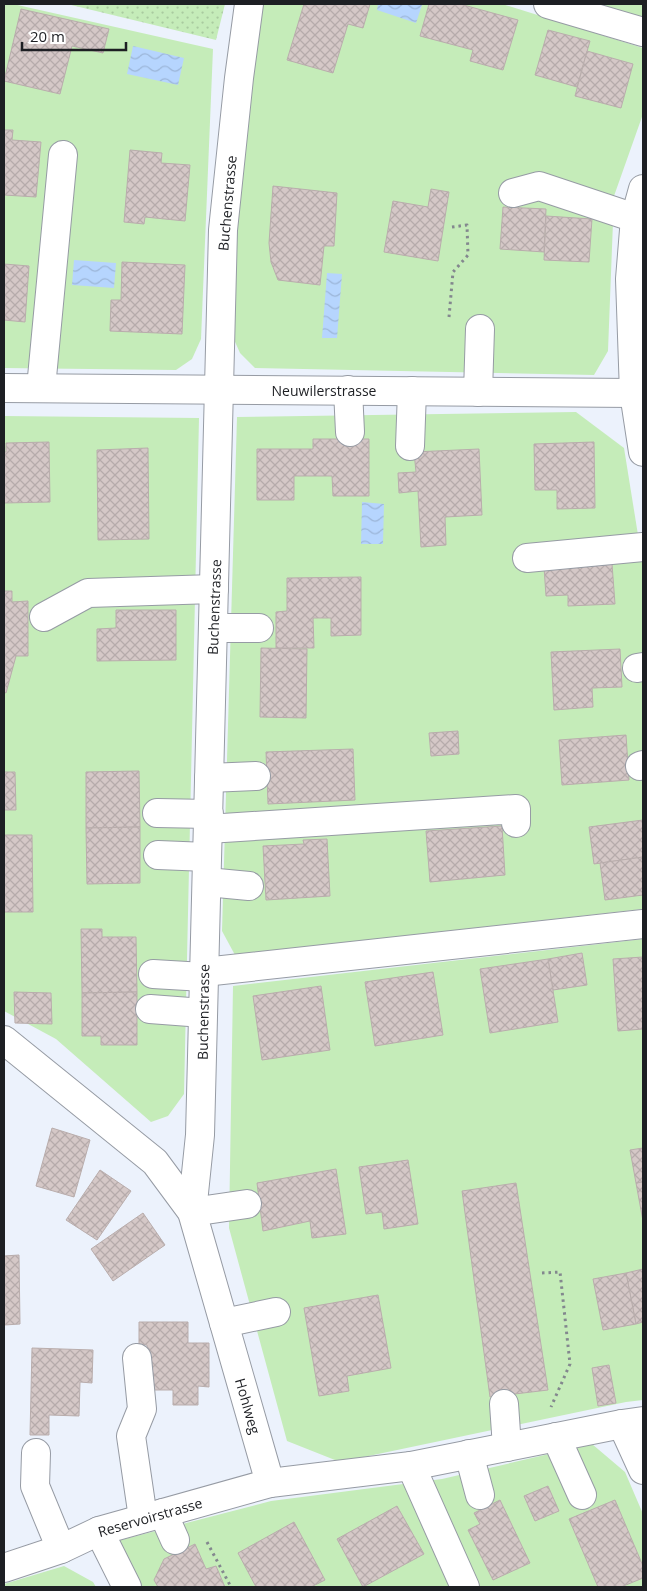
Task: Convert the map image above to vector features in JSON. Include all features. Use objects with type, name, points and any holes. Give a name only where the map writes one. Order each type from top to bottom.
[{"type":"street","name":"Buchenstrasse","points":[[192,1212],[200,1135],[223,230],[249,4]]},
{"type":"street","points":[[548,4],[590,10],[643,32]]},
{"type":"street","points":[[42,388],[63,155]]},
{"type":"street","points":[[513,193],[539,186],[635,218]]},
{"type":"street","points":[[643,189],[635,218],[630,279],[643,452]]},
{"type":"street","points":[[478,392],[480,329]]},
{"type":"street","name":"Neuwilerstrasse","points":[[4,388],[638,392]]},
{"type":"street","points":[[348,390],[350,432]]},
{"type":"street","points":[[410,446],[412,391]]},
{"type":"street","points":[[527,558],[643,547]]},
{"type":"street","points":[[44,617],[88,593],[214,589]]},
{"type":"street","points":[[213,628],[259,628]]},
{"type":"street","points":[[210,778],[256,776]]},
{"type":"street","points":[[157,812],[208,821],[516,810],[516,823]]},
{"type":"street","points":[[158,855],[207,870],[249,886]]},
{"type":"street","points":[[153,974],[204,975],[643,924]]},
{"type":"street","points":[[150,1009],[203,1013]]},
{"type":"street","name":"Hohlweg","points":[[4,1040],[155,1162],[192,1212],[270,1483]]},
{"type":"street","points":[[192,1212],[247,1204]]},
{"type":"street","points":[[224,1323],[276,1312]]},
{"type":"street","points":[[137,1358],[142,1409],[131,1436],[153,1516],[175,1540]]},
{"type":"street","points":[[504,1404],[507,1447]]},
{"type":"street","points":[[270,1483],[410,1466],[633,1423],[643,1470]]},
{"type":"street","points":[[546,1439],[582,1494]]},
{"type":"street","points":[[36,1453],[35,1486],[61,1549]]},
{"type":"street","points":[[469,1454],[480,1495]]},
{"type":"street","points":[[410,1466],[465,1587]]},
{"type":"street","name":"Reservoirstrasse","points":[[4,1568],[61,1549],[99,1531],[270,1483]]},
{"type":"street","points":[[99,1531],[127,1587]]},
{"type":"path","points":[[449,319],[453,272],[468,255],[467,225],[452,227]]},
{"type":"path","points":[[542,1273],[560,1272],[570,1364],[546,1439]]},
{"type":"path","points":[[189,1506],[231,1587]]},
{"type":"green space","points":[[4,4],[13,4],[213,49],[201,339],[192,359],[176,370],[4,368]]},
{"type":"green space","points":[[67,4],[225,4],[216,40]]},
{"type":"green space","points":[[261,4],[502,4],[643,48],[643,114],[614,196],[608,351],[594,375],[255,368],[240,353],[232,335],[242,125]]},
{"type":"green space","points":[[592,4],[643,4],[643,19]]},
{"type":"green space","points":[[576,412],[624,448],[643,566],[643,909],[235,955],[222,931],[237,417]]},
{"type":"green space","points":[[4,416],[199,418],[184,1094],[168,1116],[151,1122],[56,1039],[4,1011]]},
{"type":"green space","points":[[643,939],[643,1400],[340,1462],[287,1441],[229,1228],[233,986]]},
{"type":"green space","points":[[592,1444],[625,1472],[643,1514],[643,1587],[141,1587],[117,1541],[271,1501],[442,1479]]},
{"type":"green space","points":[[64,1566],[93,1582],[96,1587],[4,1587],[4,1584]]},
{"type":"water","points":[[378,4],[422,5],[416,23],[377,10]]},
{"type":"water","points":[[133,46],[184,58],[178,85],[127,74]]},
{"type":"water","points":[[74,260],[116,263],[114,288],[72,285]]},
{"type":"water","points":[[327,273],[342,274],[337,338],[322,338]]},
{"type":"water","points":[[362,502],[384,504],[383,544],[361,544]]},
{"type":"building","points":[[304,4],[370,4],[363,28],[348,24],[333,73],[287,60]]},
{"type":"building","points":[[429,4],[460,4],[518,20],[503,70],[470,61],[473,50],[420,36]]},
{"type":"building","points":[[21,9],[109,29],[103,53],[72,46],[60,94],[4,81]]},
{"type":"building","points":[[548,30],[590,41],[577,87],[535,75]]},
{"type":"building","points":[[587,51],[633,64],[621,108],[575,96]]},
{"type":"building","points":[[4,130],[13,130],[12,140],[41,142],[36,197],[4,195]]},
{"type":"building","points":[[130,150],[162,153],[161,163],[190,165],[185,221],[145,217],[144,224],[124,222]]},
{"type":"building","points":[[273,186],[337,193],[334,246],[324,246],[320,285],[278,280],[271,262],[269,243]]},
{"type":"building","points":[[431,189],[449,192],[438,261],[384,252],[393,201],[428,207]]},
{"type":"building","points":[[503,207],[546,209],[544,252],[500,249]]},
{"type":"building","points":[[546,216],[592,219],[589,262],[544,260]]},
{"type":"building","points":[[122,262],[185,265],[182,334],[110,331],[111,300],[121,300]]},
{"type":"building","points":[[4,264],[29,266],[25,322],[4,320]]},
{"type":"building","points":[[313,439],[369,439],[369,496],[333,496],[332,476],[294,476],[294,500],[257,500],[257,449],[313,449]]},
{"type":"building","points":[[49,442],[50,502],[4,503],[4,452],[6,452],[6,443]]},
{"type":"building","points":[[594,442],[595,508],[557,509],[557,490],[535,490],[534,444]]},
{"type":"building","points":[[148,448],[149,539],[98,540],[97,450]]},
{"type":"building","points":[[479,449],[482,515],[445,517],[446,545],[421,547],[418,491],[399,493],[398,473],[416,472],[414,452]]},
{"type":"building","points":[[612,564],[615,604],[568,606],[568,595],[546,596],[544,567]]},
{"type":"building","points":[[361,577],[361,635],[331,636],[331,618],[313,618],[314,648],[276,648],[276,612],[287,611],[287,578]]},
{"type":"building","points":[[4,591],[12,591],[12,602],[28,601],[28,656],[16,656],[6,693],[4,692]]},
{"type":"building","points":[[116,610],[176,610],[176,660],[97,661],[97,629],[116,628]]},
{"type":"building","points":[[261,648],[307,649],[306,718],[260,717]]},
{"type":"building","points":[[620,649],[622,687],[592,688],[593,707],[554,710],[551,652]]},
{"type":"building","points":[[458,731],[459,754],[431,756],[429,733]]},
{"type":"building","points":[[626,735],[629,780],[562,785],[559,740]]},
{"type":"building","points":[[353,749],[355,800],[268,804],[266,752]]},
{"type":"building","points":[[139,771],[140,827],[86,828],[86,772]]},
{"type":"building","points":[[4,772],[15,772],[16,810],[4,810]]},
{"type":"building","points":[[643,820],[643,857],[594,864],[589,827]]},
{"type":"building","points":[[502,826],[505,875],[430,882],[426,831]]},
{"type":"building","points":[[140,827],[140,883],[87,884],[86,828]]},
{"type":"building","points":[[4,835],[32,835],[33,912],[4,912]]},
{"type":"building","points":[[327,839],[330,896],[266,900],[263,846],[304,844],[303,840]]},
{"type":"building","points":[[643,857],[643,895],[605,900],[600,863]]},
{"type":"building","points":[[81,929],[102,929],[102,937],[136,937],[137,992],[82,993]]},
{"type":"building","points":[[582,953],[587,985],[553,990],[548,959]]},
{"type":"building","points":[[643,957],[643,1029],[618,1031],[613,959]]},
{"type":"building","points":[[548,959],[558,1022],[490,1033],[480,969]]},
{"type":"building","points":[[433,972],[443,1035],[375,1046],[365,982]]},
{"type":"building","points":[[321,986],[330,1050],[262,1060],[253,996]]},
{"type":"building","points":[[14,992],[51,993],[52,1024],[15,1023]]},
{"type":"building","points":[[137,992],[137,1045],[101,1045],[101,1036],[82,1036],[82,993]]},
{"type":"building","points":[[52,1128],[90,1140],[74,1197],[36,1186]]},
{"type":"building","points":[[643,1148],[643,1182],[636,1183],[630,1150]]},
{"type":"building","points":[[408,1160],[418,1224],[384,1229],[382,1212],[366,1214],[359,1167]]},
{"type":"building","points":[[336,1169],[346,1234],[312,1238],[310,1221],[263,1231],[257,1183]]},
{"type":"building","points":[[100,1170],[131,1191],[97,1240],[66,1220]]},
{"type":"building","points":[[643,1182],[643,1221],[636,1183]]},
{"type":"building","points":[[516,1183],[548,1390],[490,1397],[462,1191]]},
{"type":"building","points":[[143,1213],[165,1245],[113,1281],[91,1249]]},
{"type":"building","points":[[19,1255],[20,1324],[4,1325],[4,1256]]},
{"type":"building","points":[[643,1269],[643,1322],[636,1324],[626,1273]]},
{"type":"building","points":[[626,1273],[636,1324],[603,1330],[593,1279]]},
{"type":"building","points":[[378,1295],[391,1368],[347,1376],[349,1391],[319,1396],[304,1308]]},
{"type":"building","points":[[139,1322],[188,1322],[188,1343],[209,1343],[209,1387],[198,1386],[198,1405],[173,1405],[173,1390],[153,1390],[153,1374],[147,1373],[147,1345],[139,1345]]},
{"type":"building","points":[[32,1348],[93,1350],[92,1383],[80,1382],[79,1416],[49,1415],[49,1435],[30,1435]]},
{"type":"building","points":[[609,1365],[616,1403],[598,1406],[592,1368]]},
{"type":"building","points":[[548,1486],[559,1511],[535,1521],[524,1496]]},
{"type":"building","points":[[500,1500],[530,1563],[493,1580],[468,1530],[480,1524],[474,1513]]},
{"type":"building","points":[[615,1500],[643,1566],[643,1578],[621,1587],[598,1587],[569,1519]]},
{"type":"building","points":[[397,1506],[424,1554],[363,1587],[337,1539]]},
{"type":"building","points":[[294,1522],[325,1580],[311,1587],[256,1587],[238,1553]]},
{"type":"building","points":[[195,1544],[206,1569],[216,1566],[225,1587],[158,1587],[154,1580],[164,1559]]}]
